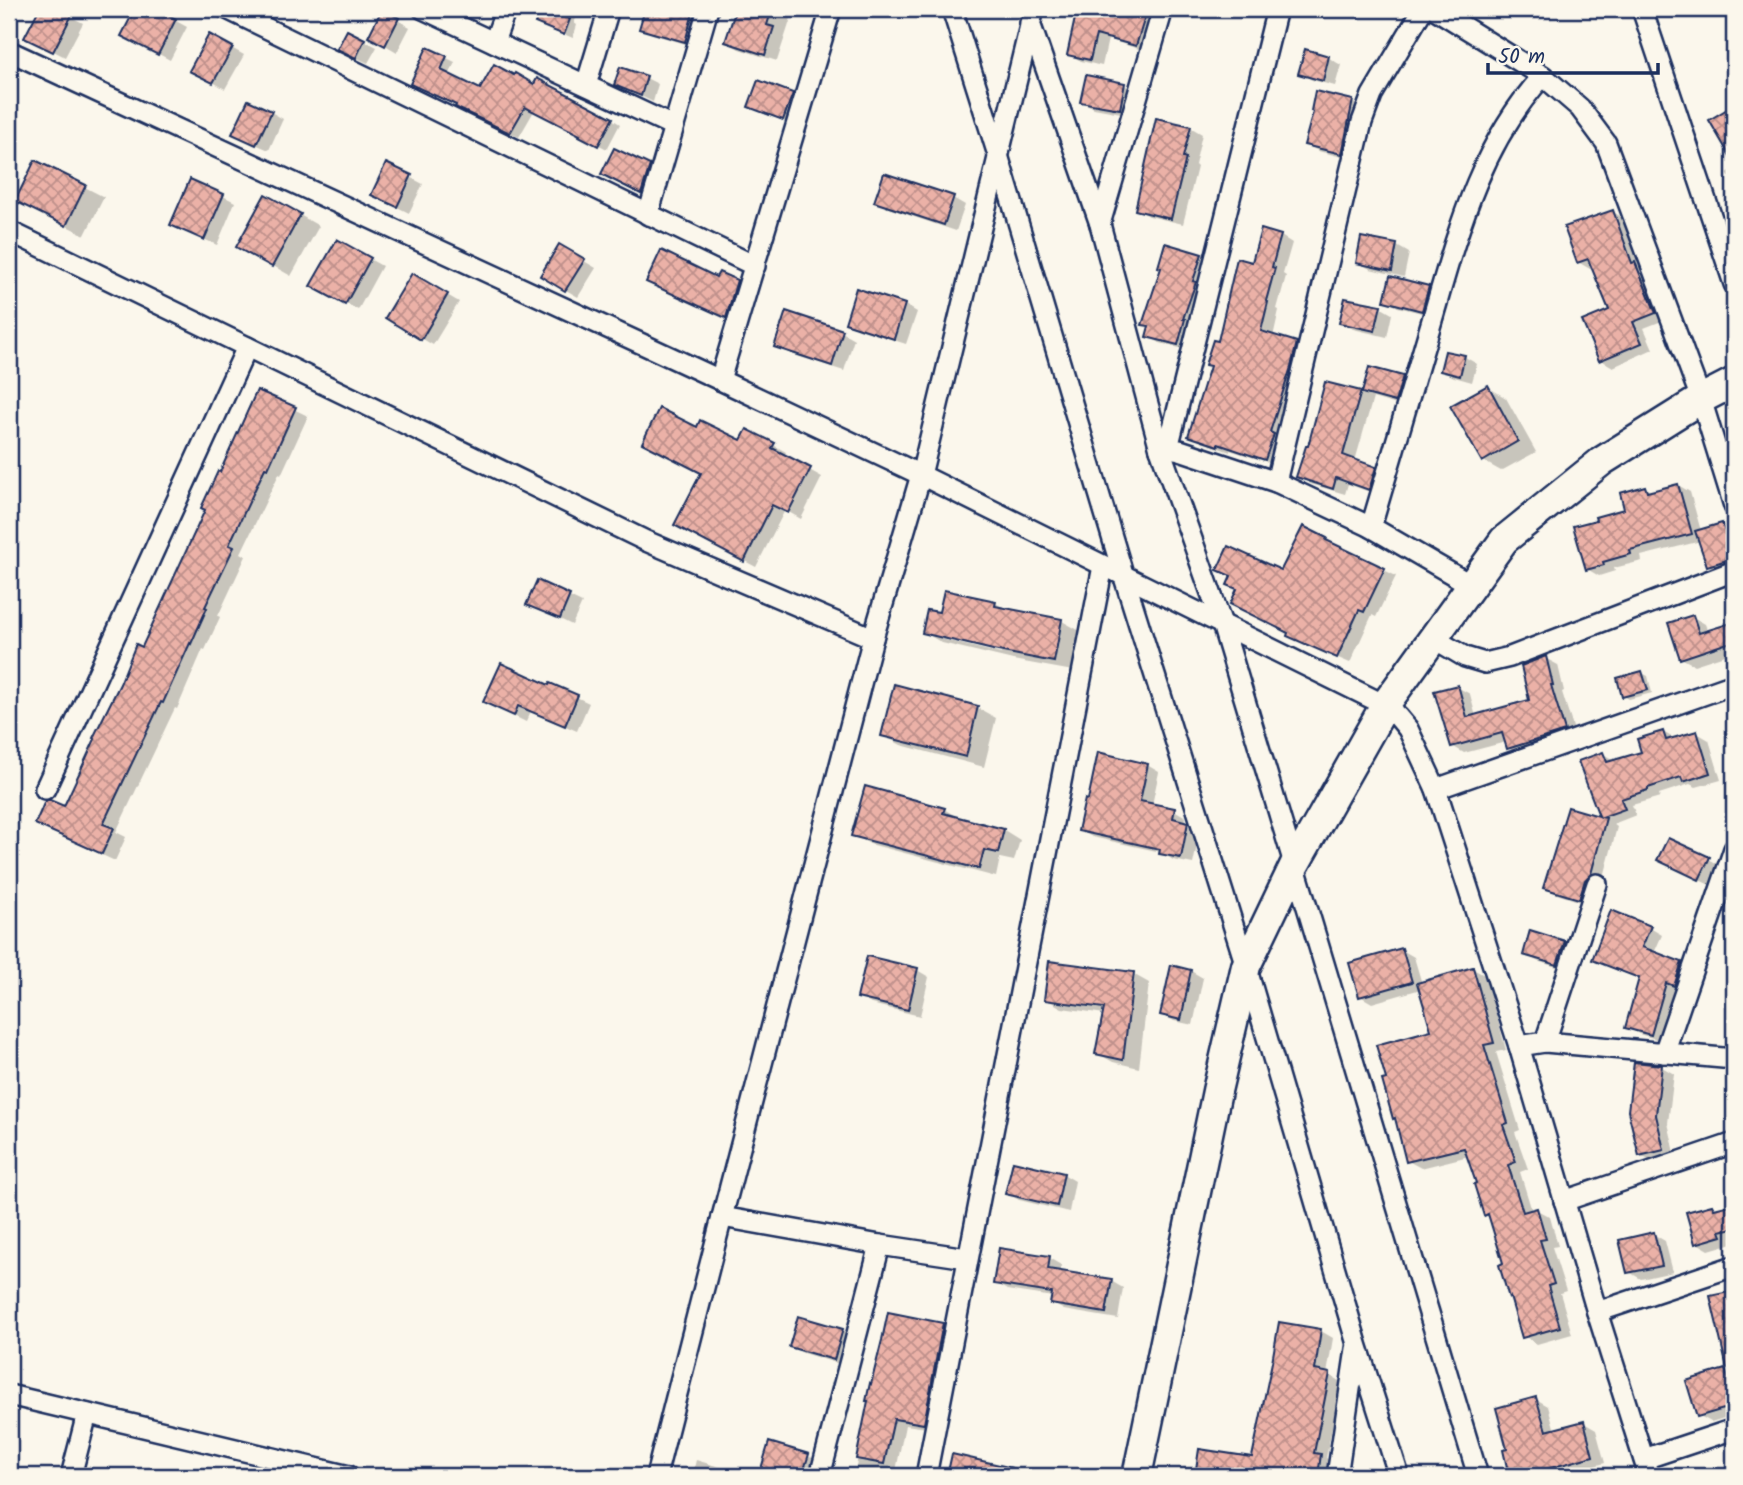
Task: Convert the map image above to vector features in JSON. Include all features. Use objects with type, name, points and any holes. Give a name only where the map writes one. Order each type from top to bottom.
[{"type":"main road","points":[[1137,1476],[1217,1091],[1246,966],[1294,866],[1385,705],[1504,540],[1602,461],[1701,398],[1734,382]]},
{"type":"street","points":[[227,9],[755,266]]},
{"type":"street","points":[[423,9],[673,125]]},
{"type":"street","points":[[494,42],[506,9]]},
{"type":"street","points":[[586,85],[609,9]]},
{"type":"street","points":[[648,215],[708,9]]},
{"type":"street","points":[[720,380],[831,9]]},
{"type":"street","points":[[952,9],[1124,577],[1246,966],[1357,1345],[1399,1476]]},
{"type":"street","points":[[1100,224],[1163,9]]},
{"type":"street","points":[[1164,449],[1277,9]]},
{"type":"street","points":[[1276,482],[1362,122],[1372,95],[1423,9]]},
{"type":"street","points":[[1435,9],[1543,76],[1580,108],[1606,143],[1701,398],[1734,506]]},
{"type":"street","points":[[1642,9],[1734,284]]},
{"type":"street","points":[[656,1476],[873,638],[921,475],[1032,16]]},
{"type":"street","points":[[1032,16],[1100,224],[1164,449],[1222,624],[1478,1476]]},
{"type":"street","points":[[9,51],[921,475],[1385,705],[1408,729],[1436,789],[1519,1046],[1597,1312],[1647,1467],[1734,1429]]},
{"type":"street","points":[[1371,527],[1467,205],[1498,138],[1518,104],[1543,76]]},
{"type":"street","points":[[9,231],[646,541],[873,638]]},
{"type":"street","points":[[45,789],[247,347]]},
{"type":"street","points":[[1164,449],[1180,450],[1276,482],[1371,527],[1471,585]]},
{"type":"street","points":[[926,1476],[1103,566]]},
{"type":"street","points":[[1433,638],[1465,657],[1485,663],[1510,657],[1734,571]]},
{"type":"street","points":[[1436,789],[1734,684]]},
{"type":"street","points":[[1664,1053],[1734,849]]},
{"type":"street","points":[[1545,1042],[1597,884]]},
{"type":"street","points":[[1519,1046],[1545,1042],[1734,1059]]},
{"type":"street","points":[[1564,1201],[1734,1143]]},
{"type":"street","points":[[722,1217],[967,1258]]},
{"type":"street","points":[[820,1476],[880,1245]]},
{"type":"street","points":[[1597,1312],[1734,1266]]},
{"type":"street","points":[[1336,1476],[1357,1345]]},
{"type":"street","points":[[9,1395],[349,1476]]},
{"type":"street","points":[[71,1476],[87,1414]]},
{"type":"building","points":[[39,9],[60,9],[72,15],[53,52],[24,38]]},
{"type":"building","points":[[135,9],[157,9],[176,19],[158,55],[121,36]]},
{"type":"building","points":[[382,9],[399,18],[385,46],[368,37]]},
{"type":"building","points":[[541,9],[570,19],[564,35],[535,23]]},
{"type":"building","points":[[645,9],[694,9],[685,42],[639,29]]},
{"type":"building","points":[[736,9],[772,9],[767,25],[774,27],[765,55],[725,42]]},
{"type":"building","points":[[1077,9],[1143,9],[1141,16],[1145,17],[1136,46],[1096,35],[1090,60],[1067,55]]},
{"type":"building","points":[[347,30],[365,39],[356,58],[337,49]]},
{"type":"building","points":[[209,34],[233,47],[213,83],[189,71]]},
{"type":"building","points":[[427,47],[447,56],[441,70],[480,89],[494,64],[534,84],[537,78],[613,118],[598,146],[525,107],[510,133],[410,84]]},
{"type":"building","points":[[1305,49],[1329,56],[1323,81],[1298,74]]},
{"type":"building","points":[[620,67],[647,76],[641,96],[614,85]]},
{"type":"building","points":[[1086,75],[1125,83],[1120,109],[1080,102]]},
{"type":"building","points":[[758,80],[793,93],[783,120],[748,107]]},
{"type":"building","points":[[1315,91],[1353,100],[1342,154],[1304,145],[1313,112]]},
{"type":"building","points":[[248,100],[272,111],[256,145],[232,134]]},
{"type":"building","points":[[1734,105],[1734,163],[1709,120]]},
{"type":"building","points":[[1156,118],[1191,126],[1171,219],[1135,210]]},
{"type":"building","points":[[614,148],[650,165],[641,194],[601,174]]},
{"type":"building","points":[[35,160],[86,185],[66,226],[15,201]]},
{"type":"building","points":[[386,163],[412,175],[397,207],[371,195]]},
{"type":"building","points":[[884,173],[954,196],[944,225],[874,202]]},
{"type":"building","points":[[190,179],[224,194],[204,240],[170,225]]},
{"type":"building","points":[[265,194],[301,214],[272,267],[236,247]]},
{"type":"building","points":[[1613,210],[1632,263],[1635,262],[1656,313],[1633,322],[1642,343],[1599,361],[1582,321],[1609,310],[1588,259],[1577,263],[1564,227]]},
{"type":"building","points":[[1261,229],[1281,235],[1272,267],[1275,268],[1261,331],[1297,342],[1270,432],[1274,434],[1265,460],[1188,436],[1210,366],[1205,365],[1213,340],[1218,341],[1237,258],[1252,262]]},
{"type":"building","points":[[1361,237],[1397,244],[1392,271],[1356,263]]},
{"type":"building","points":[[337,239],[371,258],[345,305],[310,286]]},
{"type":"building","points":[[1165,243],[1202,254],[1178,345],[1146,337],[1149,326],[1142,325],[1161,268],[1158,267]]},
{"type":"building","points":[[559,244],[585,259],[565,291],[540,276]]},
{"type":"building","points":[[661,250],[716,277],[719,272],[737,280],[726,318],[646,282]]},
{"type":"building","points":[[412,273],[448,294],[421,340],[385,318]]},
{"type":"building","points":[[1390,276],[1429,286],[1422,311],[1384,301]]},
{"type":"building","points":[[856,288],[905,304],[894,339],[845,323]]},
{"type":"building","points":[[1345,298],[1381,305],[1375,331],[1339,323]]},
{"type":"building","points":[[786,311],[843,330],[832,366],[774,347]]},
{"type":"building","points":[[1445,351],[1465,355],[1460,376],[1440,371]]},
{"type":"building","points":[[1369,367],[1403,376],[1395,402],[1362,393]]},
{"type":"building","points":[[1325,382],[1361,391],[1343,455],[1376,467],[1369,490],[1336,478],[1333,489],[1296,477],[1308,446]]},
{"type":"building","points":[[1488,385],[1518,441],[1482,462],[1450,406]]},
{"type":"building","points":[[257,390],[296,407],[229,545],[234,547],[205,607],[207,608],[191,644],[103,824],[114,828],[102,854],[35,824],[45,801],[50,800],[64,806],[136,644],[142,647],[205,510],[201,508]]},
{"type":"building","points":[[659,408],[697,427],[700,420],[741,440],[747,429],[775,443],[772,448],[811,468],[788,513],[772,505],[744,562],[674,525],[701,473],[642,443]]},
{"type":"building","points":[[1678,484],[1692,534],[1630,550],[1631,554],[1586,570],[1573,526],[1624,509],[1620,493],[1645,486],[1647,492]]},
{"type":"building","points":[[1722,523],[1734,558],[1707,566],[1695,531]]},
{"type":"building","points":[[1303,526],[1385,568],[1364,612],[1359,610],[1337,658],[1287,636],[1288,633],[1230,604],[1237,589],[1227,585],[1231,576],[1217,570],[1228,546],[1281,570]]},
{"type":"building","points":[[537,580],[570,595],[560,619],[526,605]]},
{"type":"building","points":[[944,590],[996,601],[995,606],[1062,619],[1054,662],[922,633],[927,610],[939,612]]},
{"type":"building","points":[[1693,615],[1699,633],[1734,622],[1734,641],[1680,659],[1668,623]]},
{"type":"building","points":[[1546,656],[1551,685],[1565,731],[1507,749],[1502,733],[1451,747],[1434,691],[1458,685],[1467,717],[1529,700],[1521,666]]},
{"type":"building","points":[[501,663],[578,695],[565,726],[518,706],[514,716],[483,702]]},
{"type":"building","points":[[1642,671],[1648,690],[1622,697],[1617,678]]},
{"type":"building","points":[[894,684],[978,706],[966,757],[881,736]]},
{"type":"building","points":[[1663,731],[1666,740],[1697,731],[1710,773],[1683,782],[1681,777],[1621,799],[1625,809],[1602,817],[1606,818],[1591,874],[1585,880],[1579,899],[1543,888],[1568,807],[1599,816],[1578,761],[1603,752],[1607,762],[1641,752],[1637,739]]},
{"type":"building","points":[[1098,752],[1148,764],[1140,801],[1175,808],[1173,818],[1188,822],[1181,858],[1159,854],[1160,849],[1078,831]]},
{"type":"building","points":[[865,786],[945,808],[943,813],[1004,829],[998,853],[984,850],[979,869],[851,836]]},
{"type":"building","points":[[1668,838],[1710,857],[1699,880],[1657,860]]},
{"type":"building","points":[[1611,910],[1651,926],[1642,947],[1682,962],[1674,986],[1666,983],[1651,1035],[1625,1028],[1639,978],[1592,960]]},
{"type":"building","points":[[1530,930],[1565,941],[1557,965],[1523,955]]},
{"type":"building","points":[[1402,948],[1412,982],[1359,997],[1349,963]]},
{"type":"building","points":[[867,956],[918,968],[908,1010],[857,998]]},
{"type":"building","points":[[1049,961],[1134,972],[1123,1060],[1095,1054],[1104,1008],[1044,1000]]},
{"type":"building","points":[[1171,965],[1191,970],[1181,1020],[1160,1015]]},
{"type":"building","points":[[1473,967],[1494,1043],[1484,1045],[1508,1123],[1503,1125],[1516,1162],[1508,1165],[1523,1212],[1537,1208],[1546,1239],[1540,1240],[1554,1284],[1548,1286],[1560,1327],[1522,1338],[1499,1265],[1503,1263],[1488,1214],[1484,1216],[1464,1148],[1406,1162],[1382,1080],[1386,1079],[1376,1045],[1431,1030],[1417,983]]},
{"type":"building","points":[[1634,1062],[1662,1065],[1656,1115],[1664,1150],[1639,1156],[1628,1111]]},
{"type":"building","points":[[1013,1161],[1064,1173],[1057,1206],[1005,1194]]},
{"type":"building","points":[[1734,1204],[1734,1228],[1720,1231],[1722,1236],[1695,1244],[1686,1212],[1712,1205],[1714,1209]]},
{"type":"building","points":[[1654,1232],[1662,1266],[1627,1273],[1619,1240]]},
{"type":"building","points":[[999,1248],[1050,1256],[1048,1269],[1112,1279],[1106,1313],[1050,1304],[1052,1293],[993,1284]]},
{"type":"building","points":[[1734,1291],[1734,1367],[1727,1368],[1710,1296]]},
{"type":"building","points":[[888,1312],[943,1323],[924,1424],[894,1419],[884,1464],[856,1459],[866,1401]]},
{"type":"building","points":[[798,1316],[843,1329],[834,1360],[789,1347]]},
{"type":"building","points":[[1279,1322],[1321,1329],[1315,1370],[1330,1373],[1314,1453],[1321,1454],[1318,1476],[1195,1476],[1199,1449],[1252,1457]]},
{"type":"building","points":[[1725,1369],[1734,1406],[1697,1417],[1686,1381]]},
{"type":"building","points":[[1536,1397],[1546,1431],[1584,1421],[1593,1456],[1522,1476],[1509,1476],[1503,1450],[1507,1449],[1496,1408]]},
{"type":"building","points":[[769,1442],[809,1454],[802,1476],[774,1476],[760,1472]]},
{"type":"building","points":[[952,1454],[1017,1469],[1016,1476],[947,1476]]}]
